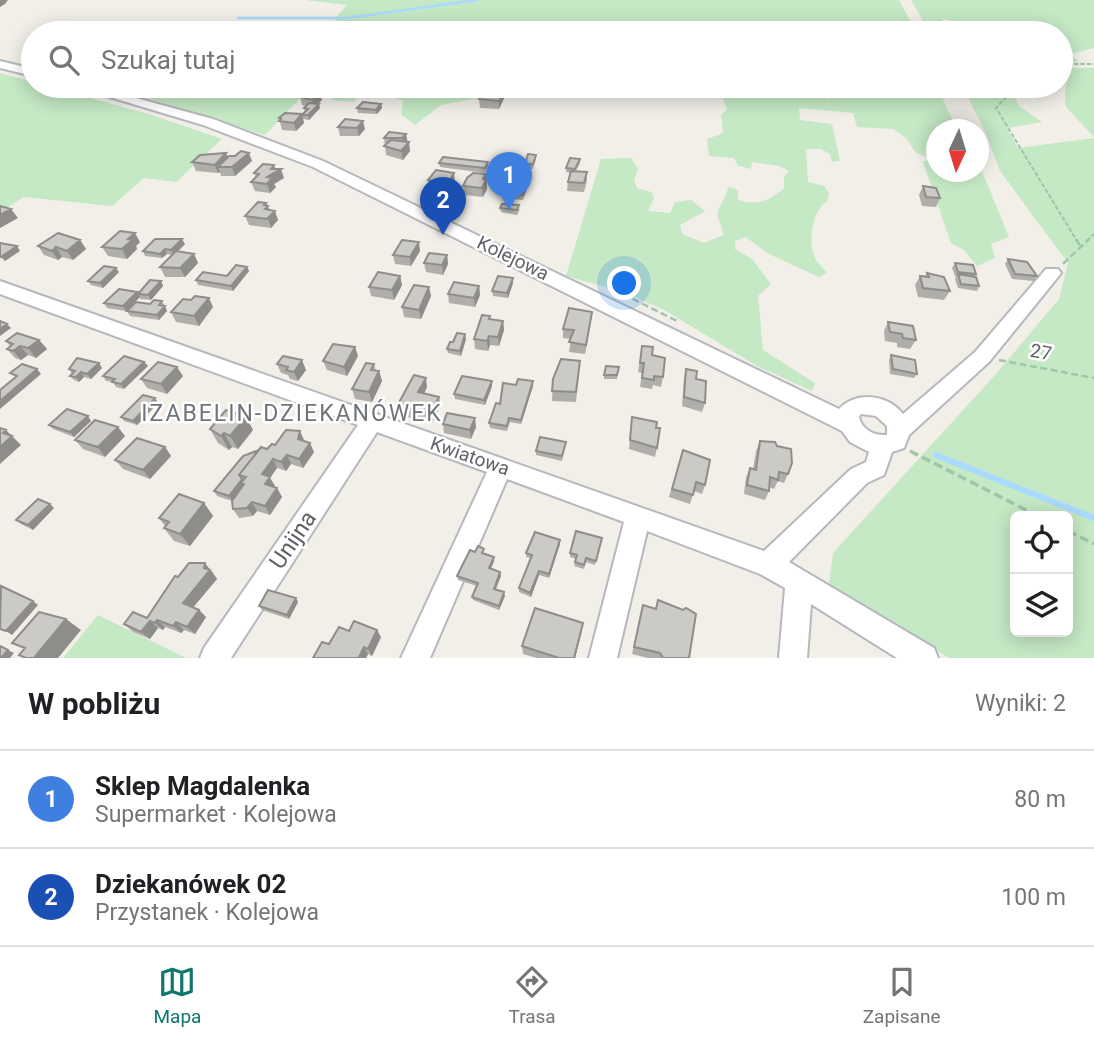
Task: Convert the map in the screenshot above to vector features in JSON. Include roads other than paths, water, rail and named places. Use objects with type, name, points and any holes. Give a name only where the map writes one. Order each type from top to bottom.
[{"type":"street","points":[[0,64],[21,70]]},
{"type":"street","name":"Kolejowa","points":[[122,98],[208,122],[351,179],[583,292],[620,298],[687,333],[703,350],[775,385],[795,398],[875,429]]},
{"type":"street","points":[[768,565],[859,476],[876,468],[875,429],[928,406],[982,357],[1052,273]]},
{"type":"street","name":"Kwiatowa","points":[[0,287],[768,565],[799,581],[924,658]]},
{"type":"street","name":"Unijna","points":[[214,658],[372,422]]},
{"type":"street","points":[[415,658],[501,467]]},
{"type":"street","points":[[603,658],[638,516]]},
{"type":"street","points":[[793,658],[799,581]]},
{"type":"waterway","points":[[238,18],[347,18],[477,0]]},
{"type":"waterway","points":[[936,455],[1094,518]]},
{"type":"place","name":"Sklep Magdalenka","points":[[509,210]]},
{"type":"place","name":"Dziekanówek 02","points":[[443,235]]},
{"type":"district","name":"IZABELIN-DZIEKANÓWEK","points":[[292,413]]}]
